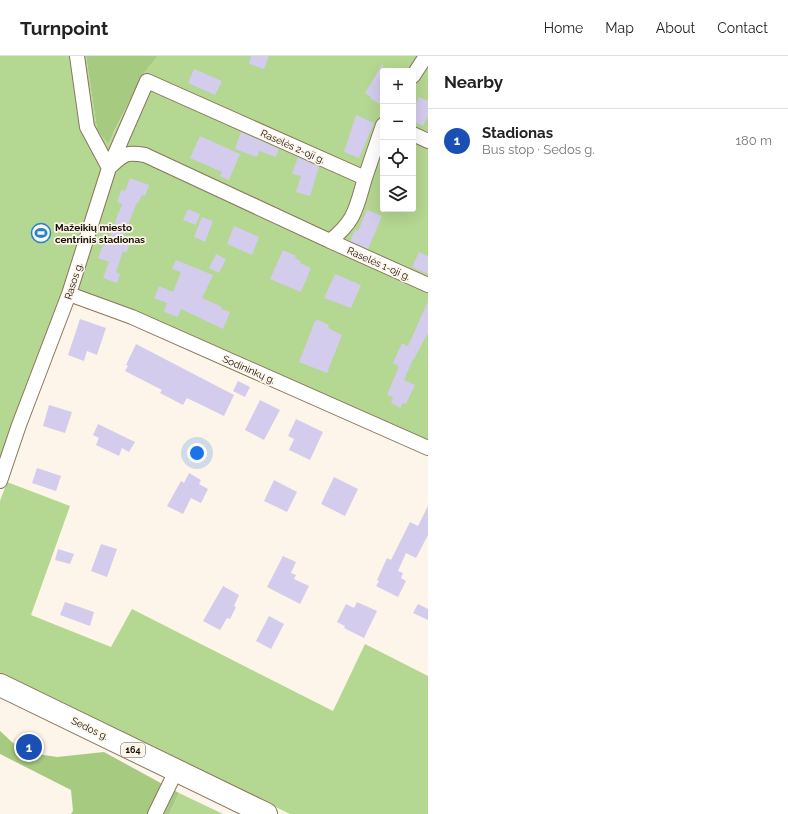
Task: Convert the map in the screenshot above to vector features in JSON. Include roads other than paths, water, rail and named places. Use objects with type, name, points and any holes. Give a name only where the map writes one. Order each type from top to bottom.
[{"type":"main road","name":"Sedos g.","points":[[0,685],[266,814]]},
{"type":"street","points":[[77,56],[87,127],[109,168]]},
{"type":"street","points":[[416,72],[425,60]]},
{"type":"street","name":"Raselės 2-oji g.","points":[[109,168],[147,81],[365,178]]},
{"type":"street","points":[[330,241],[345,228],[353,216],[380,134]]},
{"type":"street","points":[[416,135],[428,141]]},
{"type":"street","name":"Raselės 1-oji g.","points":[[109,168],[123,154],[133,153],[145,155],[428,285]]},
{"type":"street","name":"Rasos g.","points":[[0,481],[19,425],[69,294],[109,168]]},
{"type":"street","name":"Sodininkų g.","points":[[69,294],[132,317],[428,448]]},
{"type":"street","points":[[155,814],[176,771]]},
{"type":"place","name":"Mažeikių miesto centrinis stadionas","points":[[41,233]]},
{"type":"place","name":"Stadionas","points":[[29,747]]}]
